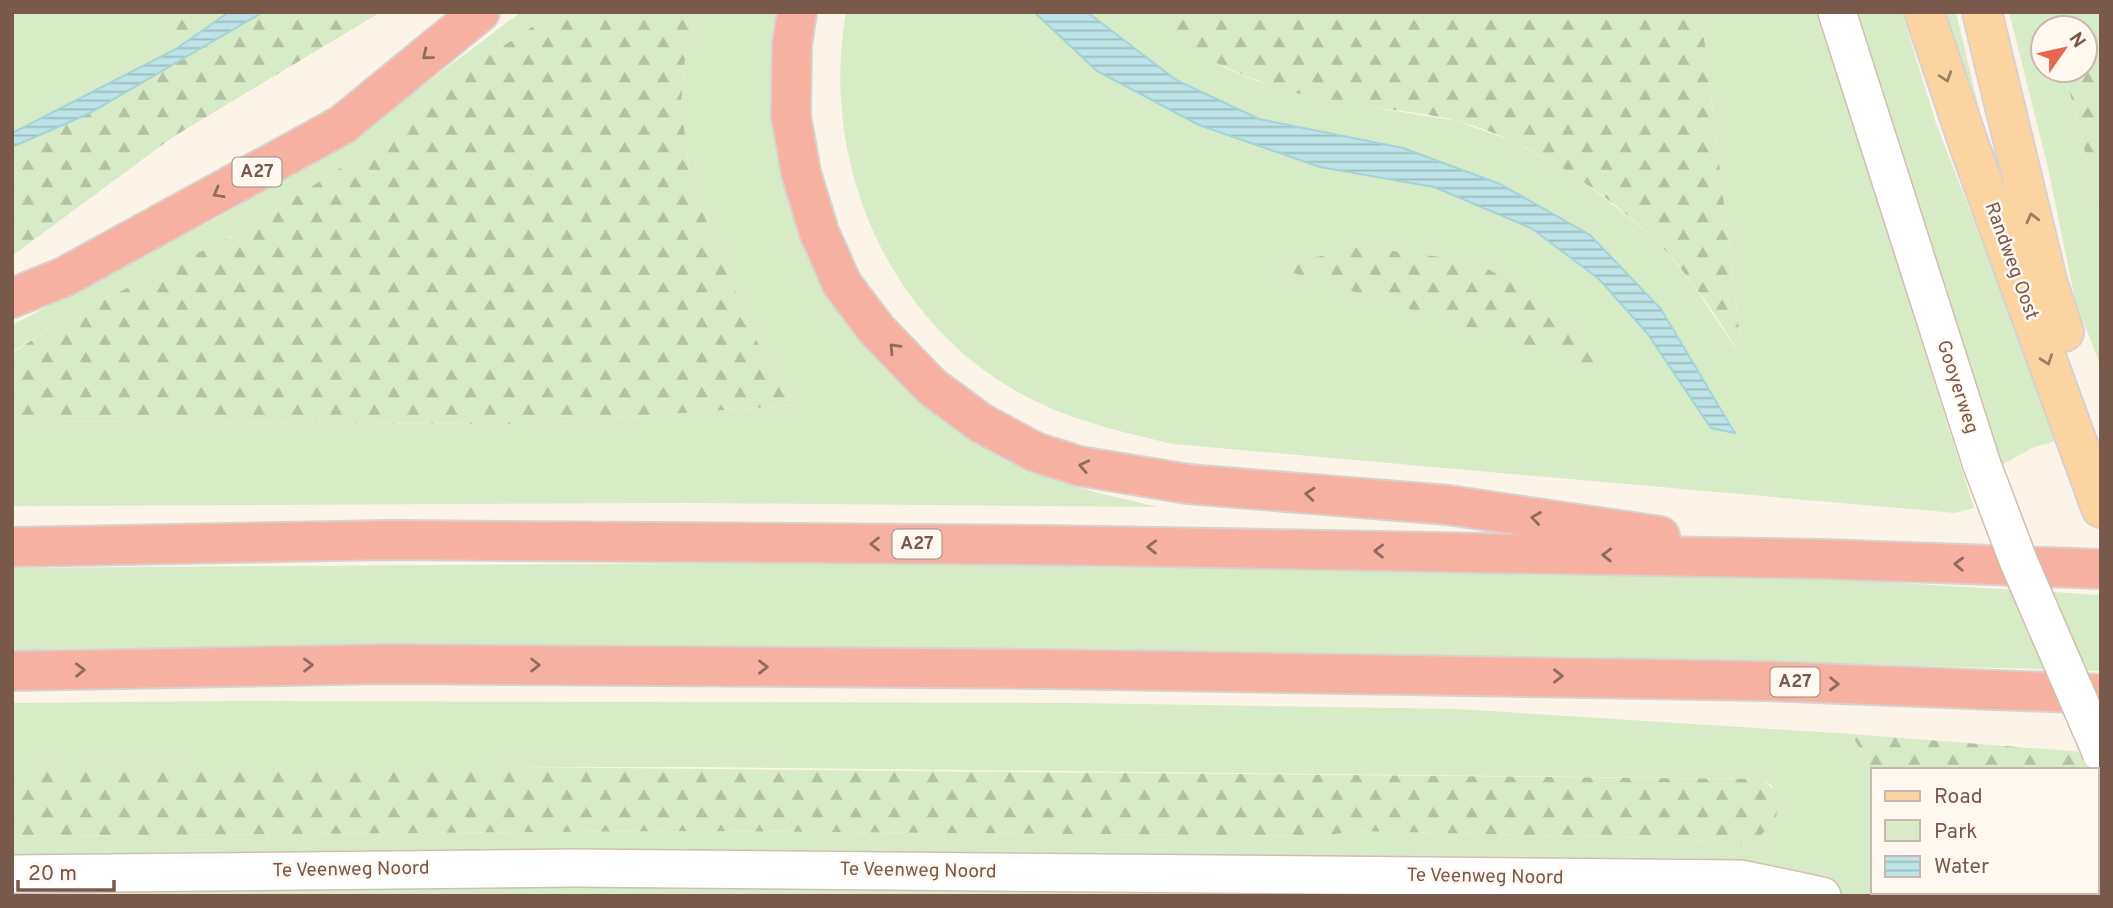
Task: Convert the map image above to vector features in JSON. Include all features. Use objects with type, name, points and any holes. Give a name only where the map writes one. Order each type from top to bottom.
[{"type":"highway","name":"A27","points":[[12,298],[64,277],[342,125],[480,12]]},
{"type":"highway","name":"A27","points":[[797,12],[792,45],[791,116],[800,173],[819,232],[842,284],[876,329],[932,387],[981,423],[1035,452],[1079,466],[1188,484],[1448,505],[1822,559]]},
{"type":"highway","name":"A27","points":[[12,547],[418,540],[1045,545],[1822,559],[2101,569]]},
{"type":"highway","name":"A27","points":[[12,671],[389,664],[1048,669],[1738,680],[2101,694]]},
{"type":"main road","name":"Randweg Oost","points":[[1924,12],[2093,443]]},
{"type":"main road","name":"Randweg Oost","points":[[1982,12],[2048,284],[2093,443],[2101,508]]},
{"type":"street","name":"Gooyerweg","points":[[1837,12],[1982,465],[2018,560],[2101,752]]},
{"type":"street","name":"Te Veenweg Noord","points":[[12,874],[573,868],[1741,879],[1822,896]]},
{"type":"green space","points":[[12,12],[159,12],[176,49],[12,133]]},
{"type":"green space","points":[[159,12],[229,12],[176,49]]},
{"type":"green space","points":[[263,12],[381,12],[173,137],[12,256],[12,147],[88,114]]},
{"type":"green space","points":[[521,12],[555,12],[488,56],[381,142],[244,230],[61,321],[12,352],[12,325],[217,218],[352,139]]},
{"type":"green space","points":[[555,12],[699,12],[686,48],[681,104],[691,183],[754,336],[794,405],[528,424],[12,421],[12,353],[61,321],[244,230],[381,142],[488,56]]},
{"type":"green space","points":[[699,12],[781,12],[854,329],[894,375],[963,434],[1016,464],[1072,485],[1158,507],[689,503],[12,506],[12,421],[528,424],[794,405],[754,336],[691,183],[681,104],[686,48]]},
{"type":"green space","points":[[846,12],[1034,12],[1096,70],[1199,125],[1320,167],[1434,187],[1531,228],[1599,279],[1734,433],[1663,312],[1590,235],[1403,148],[1259,119],[1176,80],[1087,12],[1142,12],[1225,68],[1257,81],[1322,99],[1457,121],[1512,141],[1568,170],[1654,237],[1692,283],[1736,349],[1740,338],[1701,12],[1821,12],[1974,508],[1955,513],[1173,444],[1104,427],[1037,402],[986,372],[942,334],[906,289],[877,239],[856,185],[844,129],[840,70]]},
{"type":"green space","points":[[1142,12],[1701,12],[1740,338],[1737,350],[1699,292],[1652,236],[1588,185],[1547,159],[1503,137],[1457,121],[1321,99],[1272,86],[1203,56]]},
{"type":"green space","points":[[1853,12],[1902,12],[1936,123],[2059,440],[2032,448],[2002,465],[1954,334]]},
{"type":"green space","points":[[1939,12],[1956,12],[1993,168]]},
{"type":"green space","points":[[2009,12],[2049,12],[2029,14],[2029,84],[2068,84],[2101,213],[2101,367],[2075,300],[2048,168]]},
{"type":"green space","points":[[2101,12],[2101,213],[2068,84],[2099,84],[2099,14],[2050,14]]},
{"type":"green space","points":[[1359,247],[1473,261],[1547,301],[1604,369],[1274,267]]},
{"type":"green space","points":[[863,562],[1785,576],[2101,595],[2101,671],[1821,663],[1234,657],[12,653],[12,568]]},
{"type":"green space","points":[[12,703],[1075,703],[1458,709],[1851,734],[1872,768],[1871,894],[1921,896],[1843,896],[1836,890],[12,866],[12,836],[696,831],[1323,836],[1354,831],[1658,838],[1752,844],[1772,786],[1763,779],[694,767],[12,768]]},
{"type":"green space","points":[[1851,734],[2083,752],[2090,768],[1872,768]]},
{"type":"green space","points":[[392,766],[1763,779],[1773,791],[1777,811],[1774,820],[1752,844],[1658,838],[1354,831],[1323,836],[696,831],[12,836],[12,768]]},
{"type":"green space","points":[[2099,788],[2101,896],[1921,896],[2099,894]]},
{"type":"green space","points":[[12,881],[1136,882],[1142,896],[12,896]]},
{"type":"green space","points":[[1136,882],[1633,896],[1142,896]]},
{"type":"water","points":[[229,12],[263,12],[88,114],[12,147],[12,133],[176,49]]},
{"type":"water","points":[[1034,12],[1087,12],[1176,80],[1259,119],[1403,148],[1500,184],[1590,235],[1661,309],[1735,433],[1711,428],[1647,333],[1599,279],[1531,228],[1434,187],[1320,167],[1199,125],[1097,71]]}]
